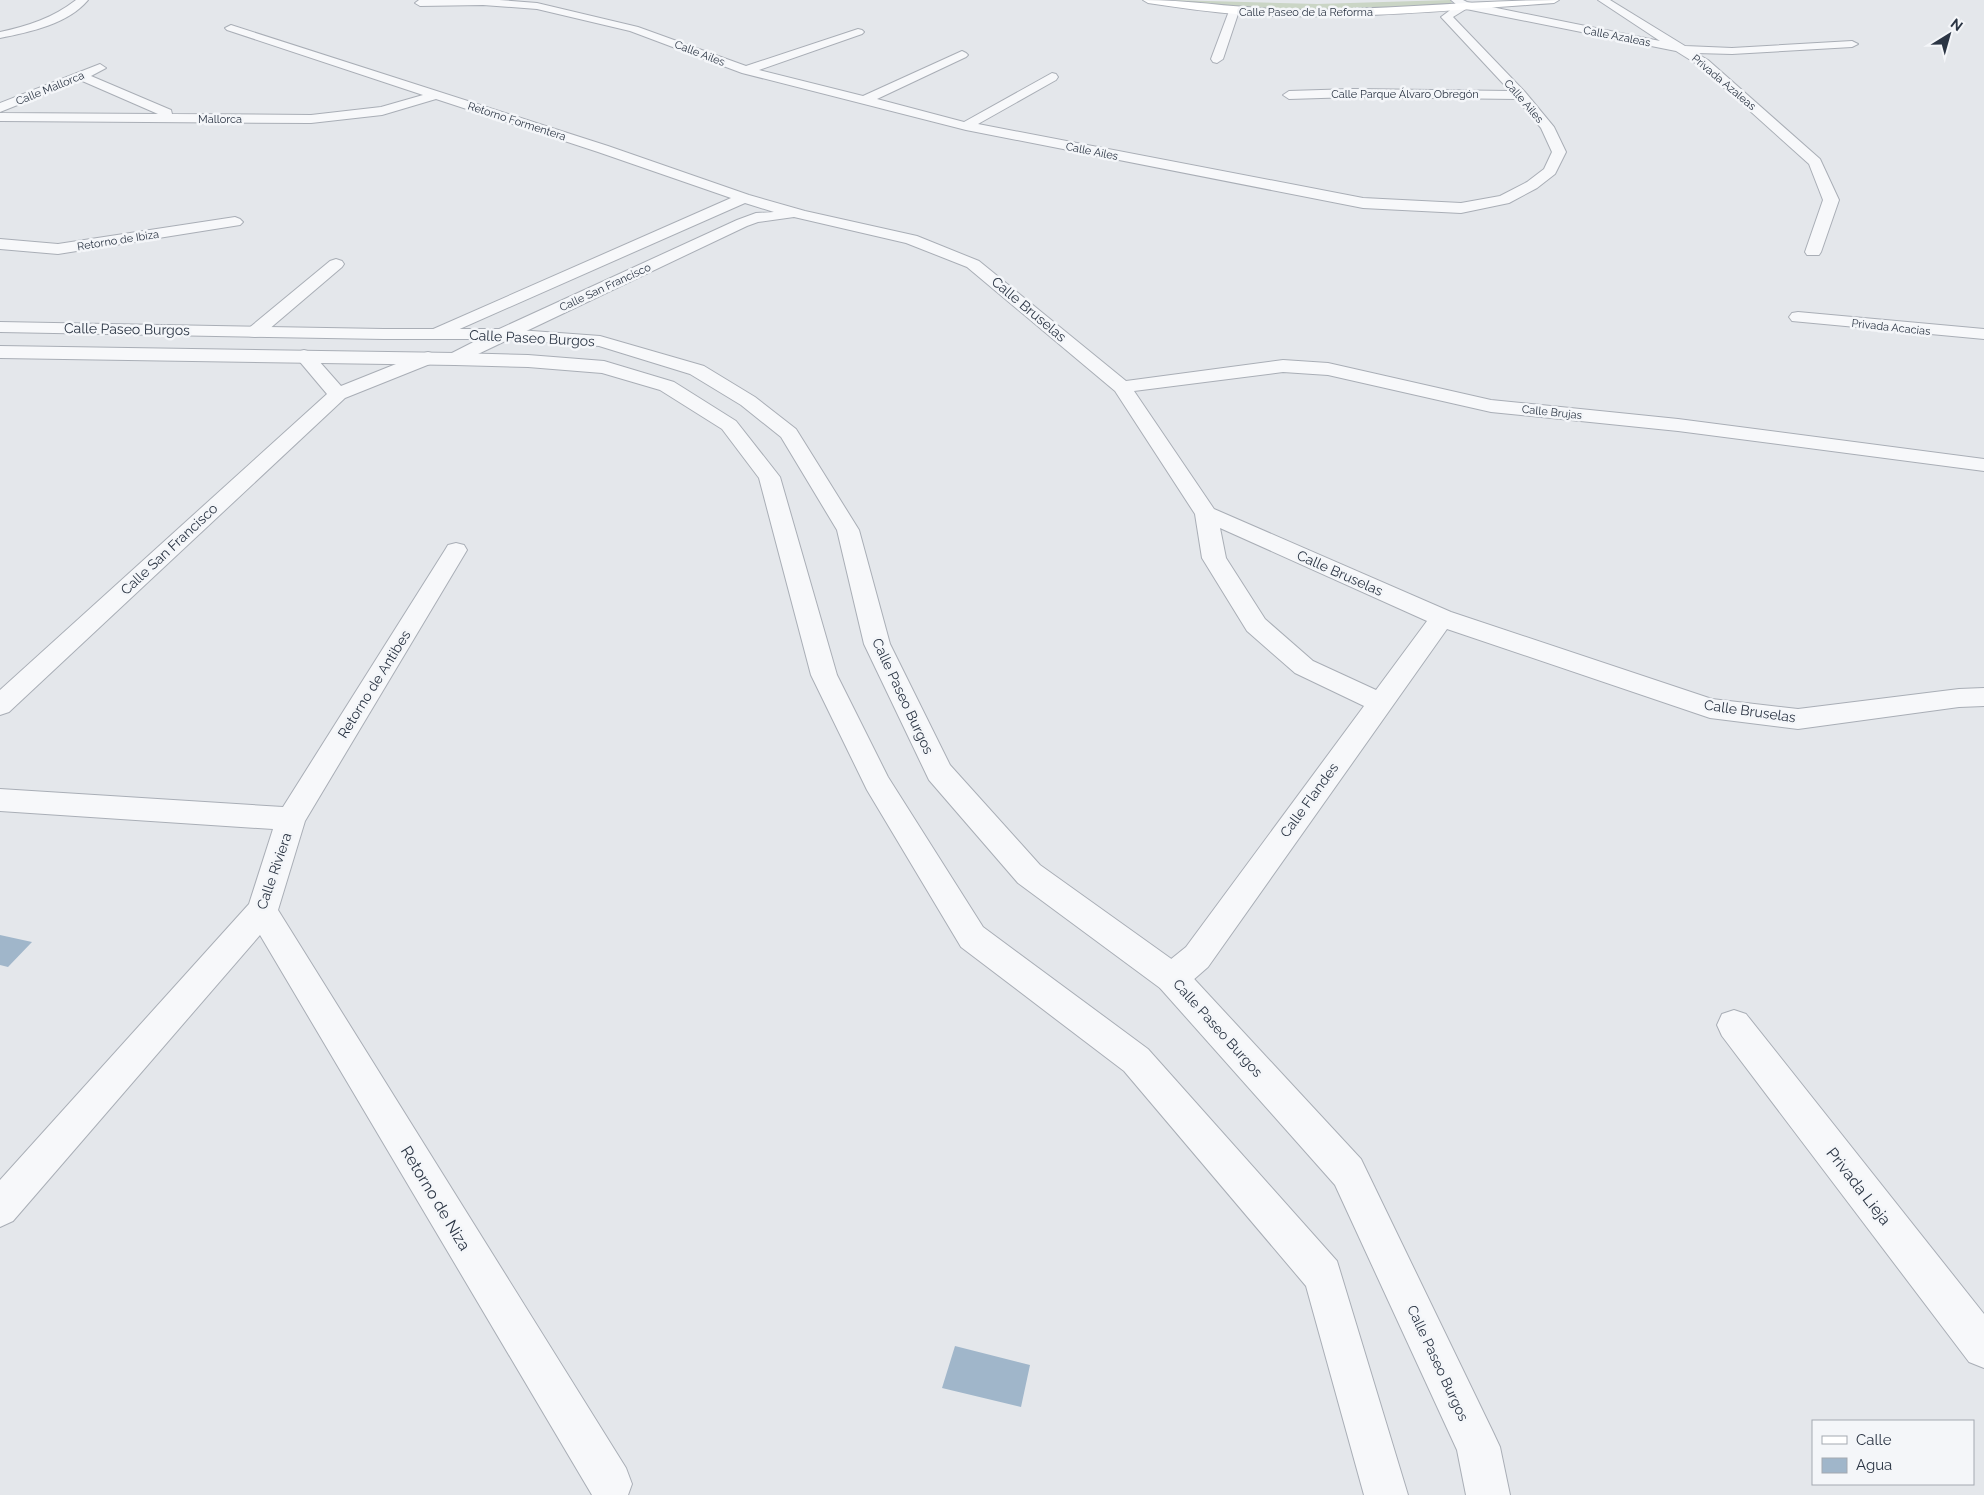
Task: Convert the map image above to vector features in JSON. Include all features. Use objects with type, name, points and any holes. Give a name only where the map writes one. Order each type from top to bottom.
[{"type":"main road","name":"Calle Paseo de la Reforma","points":[[1148,0],[1234,11],[1330,14],[1405,11],[1460,3],[1554,0]]},
{"type":"street","points":[[0,35],[51,22],[68,13],[83,0]]},
{"type":"street","name":"Calle Azaleas","points":[[1603,0],[1685,50]]},
{"type":"street","name":"Calle Ailes","points":[[420,3],[483,2],[538,6],[634,29],[746,70],[966,126],[1363,203],[1461,208],[1504,200],[1532,184],[1550,171],[1559,152],[1547,127],[1521,95],[1446,17],[1460,3]]},
{"type":"street","name":"Calle Azaleas","points":[[1460,3],[1685,50]]},
{"type":"street","points":[[1217,59],[1234,11]]},
{"type":"street","name":"Retorno Formentera","points":[[231,28],[603,148],[744,198],[802,215]]},
{"type":"street","points":[[746,70],[858,32]]},
{"type":"street","name":"Privada Azaleas","points":[[1685,50],[1732,51],[1852,44]]},
{"type":"street","name":"Privada Azaleas","points":[[1685,50],[1704,63],[1815,162],[1831,200],[1813,252]]},
{"type":"street","points":[[863,101],[962,55]]},
{"type":"street","name":"Calle Mallorca","points":[[0,108],[100,68]]},
{"type":"street","points":[[80,76],[179,118]]},
{"type":"street","points":[[966,126],[1052,77]]},
{"type":"street","name":"Calle Parque Álvaro Obregón","points":[[1289,95],[1353,93],[1521,95]]},
{"type":"street","name":"Mallorca","points":[[0,117],[312,119],[352,116],[382,111],[436,95]]},
{"type":"street","name":"Calle San Francisco","points":[[0,705],[338,394],[432,346],[744,198]]},
{"type":"street","name":"Calle San Francisco","points":[[724,207],[756,218]]},
{"type":"street","name":"Calle San Francisco","points":[[455,359],[503,334],[742,223],[756,218],[802,215]]},
{"type":"street","name":"Calle Bruselas","points":[[802,215],[911,239],[973,264],[1122,387],[1206,514],[1442,618],[1710,708],[1798,719],[1959,698],[1984,697]]},
{"type":"street","name":"Retorno de Ibiza","points":[[0,244],[58,249],[235,222]]},
{"type":"street","points":[[255,332],[336,264]]},
{"type":"street","name":"Privada Acacias","points":[[1798,318],[1984,334]]},
{"type":"street","name":"Calle Paseo Burgos","points":[[0,327],[384,334],[432,346],[455,359],[528,361],[604,367],[667,386],[729,425],[769,477],[824,674],[877,782],[972,937],[1136,1060],[1323,1275],[1386,1495]]},
{"type":"street","points":[[368,357],[384,334]]},
{"type":"street","name":"Calle Paseo Burgos","points":[[0,352],[368,357],[503,334],[600,341],[697,370],[748,401],[789,433],[848,530],[877,644],[939,772],[1029,874],[1172,978],[1348,1172],[1478,1447],[1488,1495]]},
{"type":"street","points":[[304,356],[338,394]]},
{"type":"street","name":"Calle Brujas","points":[[1122,387],[1283,366],[1328,369],[1491,406],[1678,425],[1984,465]]},
{"type":"street","points":[[1206,514],[1214,558],[1256,625],[1304,667],[1379,702]]},
{"type":"street","name":"Retorno de Antibes","points":[[291,818],[456,550]]},
{"type":"street","name":"Calle Flandes","points":[[1172,978],[1197,957],[1379,702],[1442,618]]},
{"type":"street","name":"Calle Riviera","points":[[0,800],[291,818],[262,911],[0,1208]]},
{"type":"street","name":"Retorno de Niza","points":[[262,911],[610,1484]]},
{"type":"street","name":"Privada Lieja","points":[[1734,1025],[1984,1347]]},
{"type":"green space","points":[[1171,0],[1317,4],[1450,0],[1452,3],[1430,6],[1308,9],[1253,8]]},
{"type":"water","points":[[0,935],[32,942],[8,967],[0,965]]},
{"type":"water","points":[[955,1346],[1030,1365],[1021,1407],[942,1388]]}]
